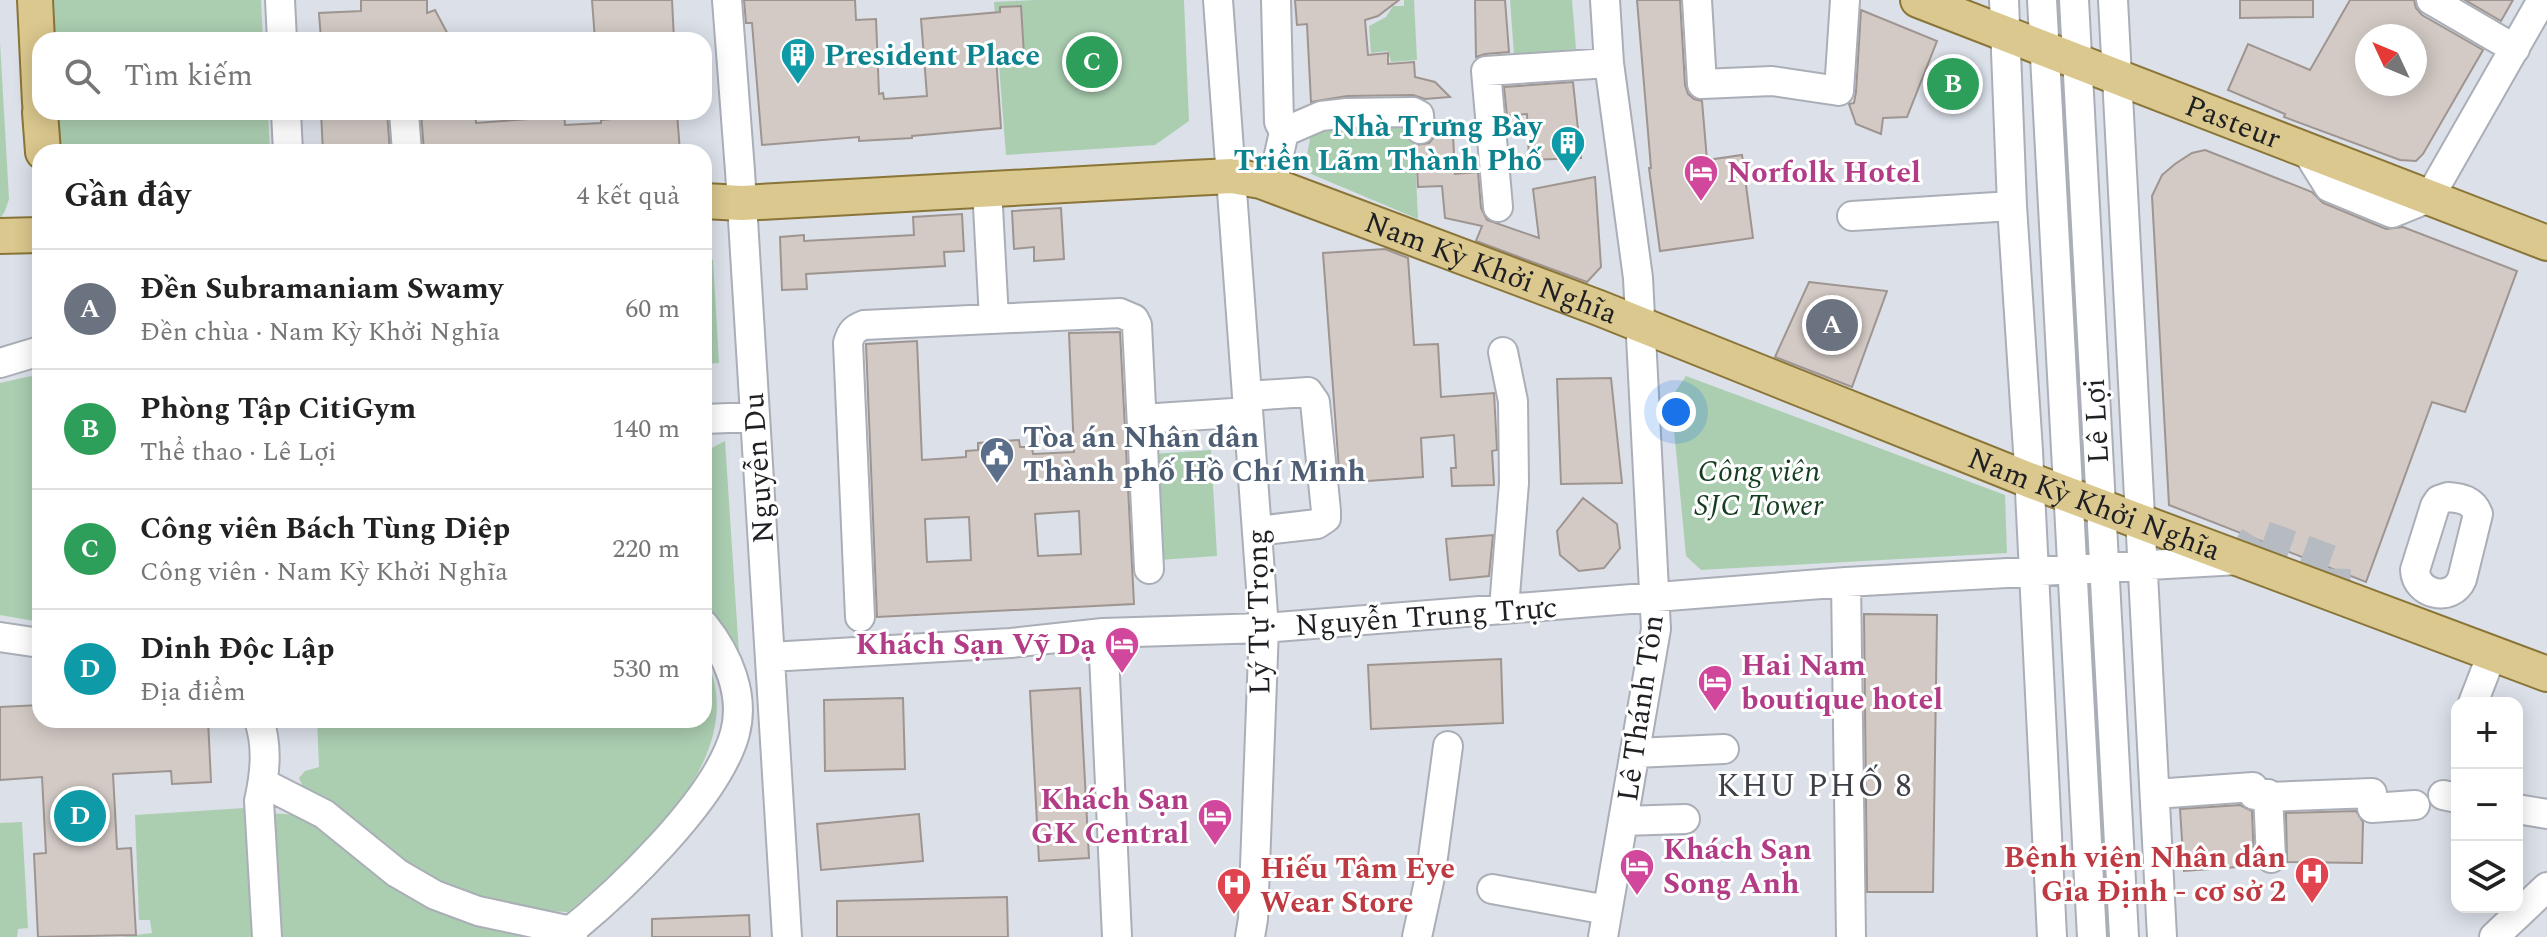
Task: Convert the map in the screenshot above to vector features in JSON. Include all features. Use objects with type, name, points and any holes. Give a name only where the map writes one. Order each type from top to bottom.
[{"type":"main road","points":[[35,0],[37,32]]},
{"type":"main road","name":"Pasteur","points":[[1918,0],[2547,243]]},
{"type":"main road","points":[[41,120],[42,144]]},
{"type":"main road","name":"Nam Kỳ Khởi Nghĩa","points":[[712,201],[742,203],[1232,176],[1272,186],[1640,324],[2029,480],[2547,674]]},
{"type":"main road","points":[[0,236],[32,235]]},
{"type":"street","points":[[280,0],[282,32]]},
{"type":"street","name":"Nguyễn Du","points":[[727,0],[787,937]]},
{"type":"street","name":"Lý Tự Trọng","points":[[1218,0],[1264,628],[1250,937]]},
{"type":"street","points":[[1272,186],[1284,132],[1279,122],[1276,0]]},
{"type":"street","name":"Lê Thánh Tôn","points":[[1605,0],[1609,63],[1638,278],[1656,598],[1656,629],[1605,924]]},
{"type":"street","points":[[1697,0],[1702,84],[1772,81],[1839,91],[1845,0]]},
{"type":"street","points":[[2004,0],[2012,206],[2052,937]]},
{"type":"street","name":"Lê Lợi","points":[[2042,0],[2092,937]]},
{"type":"street","name":"Lê Lợi","points":[[2074,0],[2124,937]]},
{"type":"street","name":"Lê Lợi","points":[[2113,0],[2162,937]]},
{"type":"street","points":[[2431,0],[2515,49]]},
{"type":"street","points":[[2429,198],[2542,0]]},
{"type":"street","points":[[1498,207],[1486,71],[1609,63]]},
{"type":"street","points":[[1284,132],[1321,116],[1347,113],[1413,112],[1419,115],[1420,129]]},
{"type":"street","points":[[286,120],[288,144]]},
{"type":"street","points":[[405,120],[406,144]]},
{"type":"street","points":[[987,188],[994,319]]},
{"type":"street","points":[[1852,216],[2012,206]]},
{"type":"street","points":[[860,617],[848,343],[850,334],[864,325],[1128,314],[1134,319],[1137,325],[1149,569]]},
{"type":"street","points":[[1503,352],[1513,401],[1514,483],[1504,608]]},
{"type":"street","points":[[2,360],[32,353]]},
{"type":"street","points":[[1142,419],[1308,392],[1315,402],[1326,518],[1317,524],[1257,531]]},
{"type":"street","points":[[712,419],[754,417]]},
{"type":"street","name":"Nam Kỳ Khởi Nghĩa","points":[[2073,571],[2239,560]]},
{"type":"street","name":"Nguyễn Trung Trực","points":[[770,657],[1011,643],[1103,633],[1264,628],[1846,582],[2073,571]]},
{"type":"street","points":[[1846,582],[1851,937]]},
{"type":"street","points":[[2423,627],[2435,592]]},
{"type":"street","points":[[1103,633],[1117,937]]},
{"type":"street","points":[[0,637],[32,642]]},
{"type":"street","points":[[263,783],[324,814],[397,873],[435,895],[478,911],[569,935],[647,859],[698,801],[728,752],[735,733],[737,700],[725,657],[712,637]]},
{"type":"street","points":[[2475,697],[2492,654]]},
{"type":"street","points":[[737,700],[772,698]]},
{"type":"street","points":[[261,728],[264,745],[259,801],[267,937]]},
{"type":"street","points":[[1417,937],[1431,872],[1448,746]]},
{"type":"street","points":[[1635,753],[1724,749]]},
{"type":"street","points":[[2155,794],[2253,787],[2254,795],[2268,794],[2271,858]]},
{"type":"street","points":[[2268,797],[2372,793],[2372,808],[2415,805]]},
{"type":"street","points":[[2523,810],[2547,814]]},
{"type":"street","points":[[1623,821],[1685,819]]},
{"type":"street","points":[[2494,937],[2547,887]]},
{"type":"street","points":[[1492,889],[1605,924]]},
{"type":"green space","points":[[49,0],[261,0],[263,32],[51,32]]},
{"type":"green space","points":[[1184,0],[1189,121],[1155,145],[1006,155],[994,2]]},
{"type":"green space","points":[[1404,0],[1414,0],[1417,60],[1391,62],[1388,51],[1371,53],[1369,26],[1386,17],[1393,6],[1404,6]]},
{"type":"green space","points":[[1510,0],[1572,0],[1576,49],[1514,55]]},
{"type":"green space","points":[[0,42],[9,199],[0,219]]},
{"type":"green space","points":[[1399,117],[1414,132],[1418,219],[1304,171],[1312,128]]},
{"type":"green space","points":[[54,120],[268,120],[270,144],[55,144]]},
{"type":"green space","points":[[712,259],[713,260],[719,363],[712,363]]},
{"type":"green space","points":[[32,376],[32,621],[0,615],[0,383]]},
{"type":"green space","name":"Công viên SJC Tower","points":[[1686,376],[2005,495],[2007,553],[1701,570],[1686,556],[1671,398]]},
{"type":"green space","points":[[725,441],[740,669],[712,618],[712,448]]},
{"type":"green space","points":[[1211,450],[1217,556],[1159,560],[1153,454]]},
{"type":"green space","points":[[712,679],[716,692],[714,729],[702,765],[681,799],[655,832],[626,861],[568,912],[528,908],[469,895],[414,870],[304,789],[299,778],[305,771],[319,767],[317,728],[712,728]]},
{"type":"green space","points":[[245,808],[252,937],[121,937],[152,933],[150,920],[139,920],[135,815]]},
{"type":"green space","points":[[268,813],[300,815],[325,828],[356,858],[401,891],[528,937],[274,937]]},
{"type":"green space","points":[[22,822],[28,928],[18,929],[17,937],[0,937],[0,823]]},
{"type":"building","points":[[361,0],[427,0],[427,13],[435,10],[447,32],[320,32],[319,13],[361,11]]},
{"type":"building","points":[[592,0],[672,0],[674,32],[594,32]]},
{"type":"building","points":[[744,0],[855,0],[856,20],[876,19],[879,94],[883,93],[884,99],[927,96],[921,19],[1000,12],[1000,7],[1021,6],[1024,55],[996,57],[1001,128],[912,138],[859,141],[859,137],[762,145],[752,23],[746,23]]},
{"type":"building","points":[[1295,0],[1399,0],[1378,16],[1365,20],[1368,55],[1388,53],[1388,64],[1414,62],[1415,77],[1435,82],[1450,97],[1347,96],[1311,102],[1307,24],[1297,25]]},
{"type":"building","points":[[1475,0],[1505,0],[1509,52],[1476,57]]},
{"type":"building","points":[[1637,0],[1680,0],[1685,85],[1688,94],[1702,101],[1707,160],[1742,155],[1753,238],[1660,251],[1649,168]]},
{"type":"building","points":[[2240,0],[2313,0],[2313,17],[2240,18]]},
{"type":"building","points":[[2350,0],[2414,0],[2422,15],[2483,50],[2416,161],[2400,160],[2284,117],[2285,114],[2228,90],[2248,44],[2310,70]]},
{"type":"building","points":[[2465,0],[2513,0],[2501,21]]},
{"type":"building","points":[[1861,10],[1937,41],[1907,117],[1883,118],[1881,134],[1856,124],[1849,104],[1854,103],[1856,92]]},
{"type":"building","points":[[1573,82],[1581,158],[1529,160],[1527,114],[1507,116],[1504,87]]},
{"type":"building","points":[[321,120],[388,120],[389,144],[323,144]]},
{"type":"building","points":[[422,120],[476,120],[476,123],[565,120],[565,125],[601,123],[601,120],[678,120],[679,144],[423,144]]},
{"type":"building","points":[[1453,135],[1455,174],[1478,172],[1481,208],[1487,220],[1539,238],[1533,189],[1595,177],[1601,267],[1587,282],[1476,241],[1482,226],[1445,218],[1442,186],[1418,187],[1416,145],[1429,143],[1435,136]]},
{"type":"building","points":[[2205,150],[2312,192],[2323,203],[2386,229],[2403,227],[2517,271],[2465,412],[2432,402],[2366,582],[2169,505],[2152,196],[2162,175],[2192,153]]},
{"type":"building","points":[[1061,208],[1064,259],[1034,261],[1034,247],[1014,249],[1012,211]]},
{"type":"building","points":[[962,214],[964,251],[944,252],[945,266],[806,274],[807,289],[782,290],[780,237],[804,235],[804,241],[914,235],[913,217]]},
{"type":"building","points":[[1385,249],[1408,258],[1414,345],[1438,344],[1441,397],[1494,393],[1497,450],[1492,451],[1494,485],[1452,486],[1451,468],[1456,468],[1454,435],[1421,438],[1423,477],[1340,483],[1323,253]]},
{"type":"building","points":[[1809,282],[1887,291],[1852,387],[1775,357]]},
{"type":"building","name":"Tòa án Nhân dân Thành phố Hồ Chí Minh","points":[[1120,332],[1134,604],[877,617],[866,344],[917,341],[922,460],[966,457],[966,451],[978,450],[978,443],[1019,440],[1020,447],[1032,447],[1033,454],[1074,452],[1069,333]],"holes":[[[1079,511],[1081,554],[1038,556],[1035,514]],[[969,517],[971,560],[927,562],[925,519]]]},
{"type":"building","points":[[1611,378],[1622,483],[1561,484],[1557,379]]},
{"type":"building","points":[[1583,498],[1617,524],[1620,548],[1604,568],[1579,571],[1560,555],[1557,531]]},
{"type":"building","points":[[1493,535],[1489,576],[1450,580],[1446,539]]},
{"type":"building","points":[[1864,614],[1937,615],[1933,892],[1867,892]]},
{"type":"building","points":[[1501,659],[1503,723],[1371,729],[1368,665]]},
{"type":"building","points":[[1080,688],[1089,858],[1039,861],[1030,691]]},
{"type":"building","points":[[903,698],[905,769],[825,771],[824,700]]},
{"type":"building","points":[[32,705],[32,728],[208,728],[211,782],[172,784],[171,771],[113,774],[117,849],[131,848],[136,935],[38,937],[34,854],[46,853],[42,777],[0,780],[0,707]]},
{"type":"building","points":[[2240,805],[2252,811],[2254,860],[2251,860],[2251,866],[2184,871],[2180,809]]},
{"type":"building","points":[[2356,811],[2363,822],[2362,863],[2287,862],[2286,813]]},
{"type":"building","points":[[919,814],[923,861],[821,870],[817,824]]},
{"type":"building","points":[[1007,897],[1008,937],[837,937],[837,901]]},
{"type":"building","points":[[749,915],[750,937],[652,937],[652,919]]},
{"type":"tunnel","points":[[2239,560],[2257,532],[2337,561],[2336,595]]},
{"type":"place","name":"Công viên Bách Tùng Diệp","points":[[1092,62]]},
{"type":"place","name":"Phòng Tập CitiGym","points":[[1953,84]]},
{"type":"place","name":"President Place","points":[[798,86]]},
{"type":"place","name":"Nhà Trưng Bày Triển Lãm Thành Phố","points":[[1568,174]]},
{"type":"place","name":"Norfolk Hotel","points":[[1701,203]]},
{"type":"place","name":"Đền Subramaniam Swamy","points":[[1832,325]]},
{"type":"place","name":"Tòa án Nhân dân Thành phố Hồ Chí Minh","points":[[997,485]]},
{"type":"place","name":"Khách Sạn Vỹ Dạ","points":[[1122,675]]},
{"type":"place","name":"Hai Nam boutique hotel","points":[[1715,713]]},
{"type":"place","name":"Dinh Độc Lập","points":[[80,816]]},
{"type":"place","name":"Khách Sạn GK Central","points":[[1215,847]]},
{"type":"place","name":"Khách Sạn Song Anh","points":[[1637,897]]},
{"type":"place","name":"Bệnh viện Nhân dân Gia Định - cơ sở 2","points":[[2312,905]]},
{"type":"place","name":"Hiếu Tâm Eye Wear Store","points":[[1234,916]]},
{"type":"district","name":"KHU PHỐ 8","points":[[1815,785]]}]
